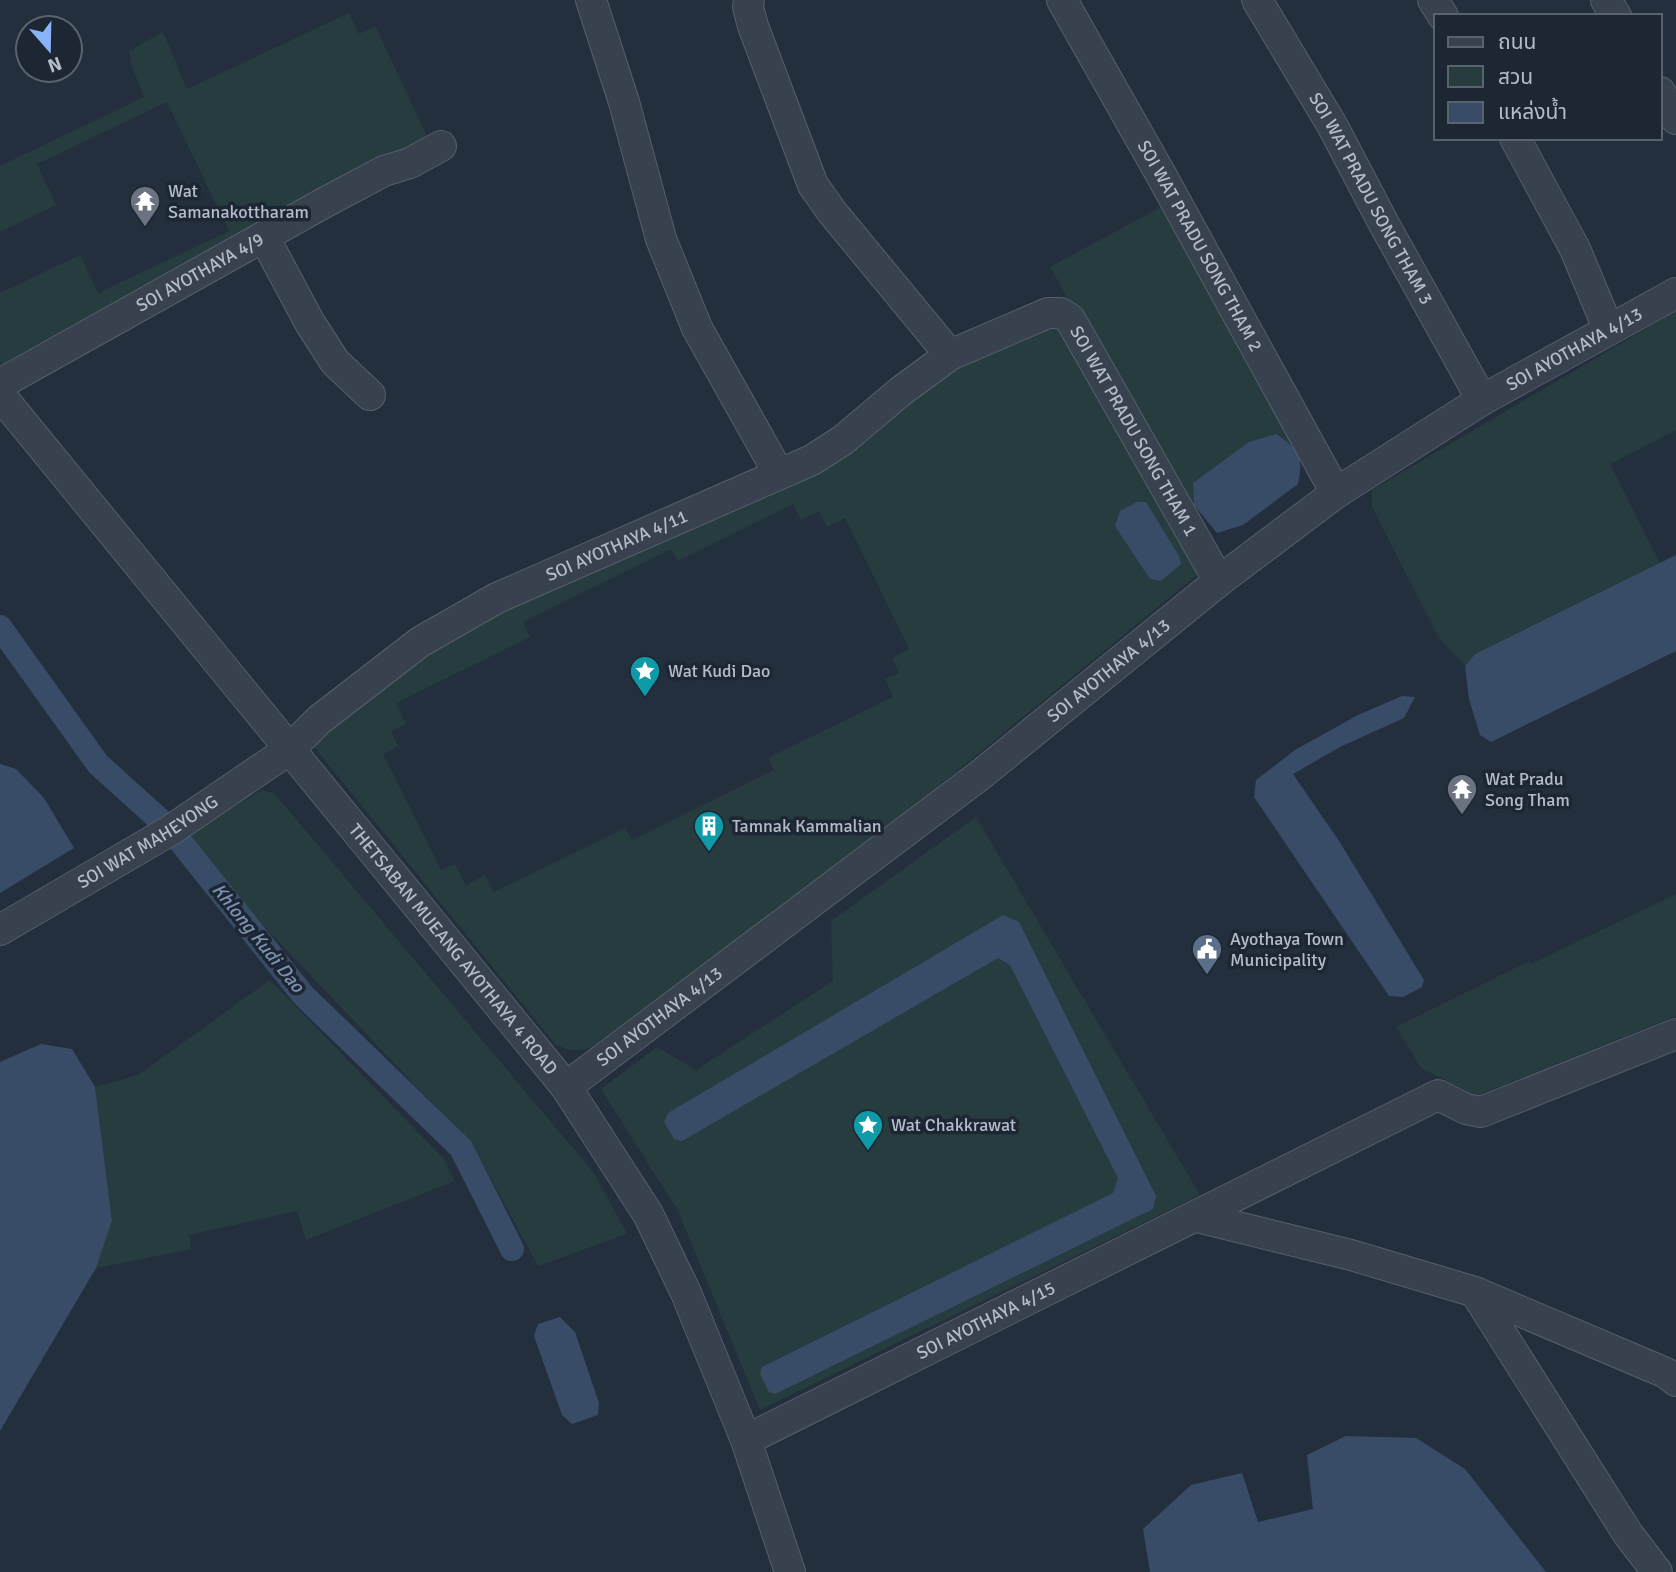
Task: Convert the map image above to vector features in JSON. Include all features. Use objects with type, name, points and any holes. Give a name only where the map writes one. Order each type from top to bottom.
[{"type":"street","points":[[591,0],[624,102],[661,239],[697,328],[779,474]]},
{"type":"street","points":[[749,0],[752,26],[813,185],[832,212],[950,355]]},
{"type":"street","name":"SOI WAT PRADU SONG THAM 2","points":[[1062,0],[1336,493]]},
{"type":"street","name":"SOI WAT PRADU SONG THAM 3","points":[[1257,0],[1332,125],[1482,400]]},
{"type":"street","points":[[1662,95],[1676,119]]},
{"type":"street","points":[[1516,140],[1575,249],[1608,328]]},
{"type":"street","name":"SOI AYOTHAYA 4/9","points":[[0,384],[384,171],[410,163],[441,146]]},
{"type":"street","points":[[264,237],[310,323],[335,362],[370,395]]},
{"type":"street","name":"SOI AYOTHAYA 4/13","points":[[566,1087],[979,776],[1219,581],[1336,493],[1482,400],[1608,328],[1676,293]]},
{"type":"street","name":"SOI WAT PRADU SONG THAM 1","points":[[950,355],[1048,313],[1060,313],[1070,319],[1219,581]]},
{"type":"street","name":"SOI AYOTHAYA 4/11","points":[[290,749],[319,720],[420,642],[497,598],[812,460],[843,440],[901,391],[950,355]]},
{"type":"street","name":"THETSABAN MUEANG AYOTHAYA 4 ROAD","points":[[0,395],[566,1087],[648,1214],[685,1293],[746,1440],[790,1572]]},
{"type":"street","name":"SOI WAT MAHEYONG","points":[[0,930],[171,830],[290,749]]},
{"type":"street","name":"SOI AYOTHAYA 4/15","points":[[746,1440],[1438,1095],[1466,1110],[1481,1112],[1676,1034]]},
{"type":"street","points":[[1197,1217],[1351,1255],[1475,1292],[1667,1373],[1676,1381]]},
{"type":"street","points":[[1475,1292],[1628,1534],[1657,1572]]},
{"type":"green space","points":[[349,13],[359,34],[375,26],[439,161],[7,372],[0,362],[0,293],[80,255],[98,293],[229,231],[167,102],[37,164],[56,205],[0,232],[0,166],[144,97],[131,64],[129,51],[163,32],[187,89]]},
{"type":"green space","points":[[1161,207],[1294,446],[1193,483],[1194,505],[1174,485],[1050,267]]},
{"type":"green space","points":[[1676,311],[1676,430],[1610,464],[1660,563],[1475,654],[1465,666],[1439,638],[1372,507],[1372,490]]},
{"type":"green space","points":[[1057,323],[1197,563],[1197,575],[875,838],[590,1048],[572,1050],[555,1044],[311,743],[448,634],[790,485],[948,368]],"holes":[[[793,504],[801,520],[819,511],[827,527],[845,518],[909,649],[892,658],[899,673],[885,679],[893,697],[768,758],[774,770],[632,840],[625,828],[494,892],[485,875],[466,885],[455,864],[441,870],[383,754],[398,746],[391,731],[406,724],[396,703],[530,637],[523,622],[671,549],[678,561]]]},
{"type":"green space","points":[[262,790],[274,793],[594,1173],[627,1234],[538,1266],[473,1146],[181,839]]},
{"type":"green space","points":[[976,817],[1200,1195],[760,1410],[678,1211],[601,1089],[657,1047],[696,1070],[833,981],[831,921]]},
{"type":"green space","points":[[1676,894],[1676,1016],[1476,1096],[1421,1068],[1396,1027],[1529,961],[1531,964]]},
{"type":"green space","points":[[270,980],[443,1158],[455,1181],[306,1240],[297,1211],[189,1235],[191,1249],[96,1268],[112,1221],[95,1087],[138,1075]]},
{"type":"water","points":[[1276,434],[1298,454],[1298,484],[1243,525],[1217,533],[1194,505],[1193,483],[1249,442]]},
{"type":"water","points":[[1137,502],[1146,502],[1179,556],[1181,564],[1161,581],[1150,579],[1115,526],[1120,511]]},
{"type":"water","points":[[1676,555],[1676,651],[1491,742],[1480,735],[1469,699],[1465,666],[1475,654]]},
{"type":"water","points":[[1402,696],[1415,697],[1404,718],[1340,747],[1293,774],[1339,841],[1424,980],[1422,987],[1403,997],[1389,996],[1254,797],[1256,780],[1295,750],[1358,715]]},
{"type":"water","points":[[0,764],[16,769],[44,798],[74,848],[0,893]]},
{"type":"water","points":[[1003,915],[1019,922],[1156,1196],[1153,1209],[775,1394],[769,1392],[760,1374],[762,1367],[1113,1193],[1118,1178],[1010,965],[998,958],[682,1141],[674,1139],[664,1122],[668,1113]]},
{"type":"water","points":[[41,1044],[72,1049],[95,1087],[112,1221],[96,1268],[0,1431],[0,1062]]},
{"type":"water","points":[[560,1317],[575,1332],[599,1403],[598,1415],[572,1424],[562,1415],[534,1336],[538,1324]]},
{"type":"water","points":[[1346,1436],[1416,1438],[1465,1469],[1546,1572],[1150,1572],[1143,1529],[1191,1485],[1242,1473],[1258,1522],[1313,1509],[1307,1455]]},
{"type":"waterway","name":"Khlong Kudi Dao","points":[[0,627],[98,764],[171,830],[303,995],[461,1148],[512,1249]]},
{"type":"place","name":"Wat Samanakottharam","points":[[145,228]]},
{"type":"place","name":"Wat Kudi Dao","points":[[645,698]]},
{"type":"place","name":"Wat Pradu Song Tham","points":[[1462,816]]},
{"type":"place","name":"Tamnak Kammalian","points":[[709,853]]},
{"type":"place","name":"Ayothaya Town Municipality","points":[[1207,976]]},
{"type":"place","name":"Wat Chakkrawat","points":[[868,1152]]}]
